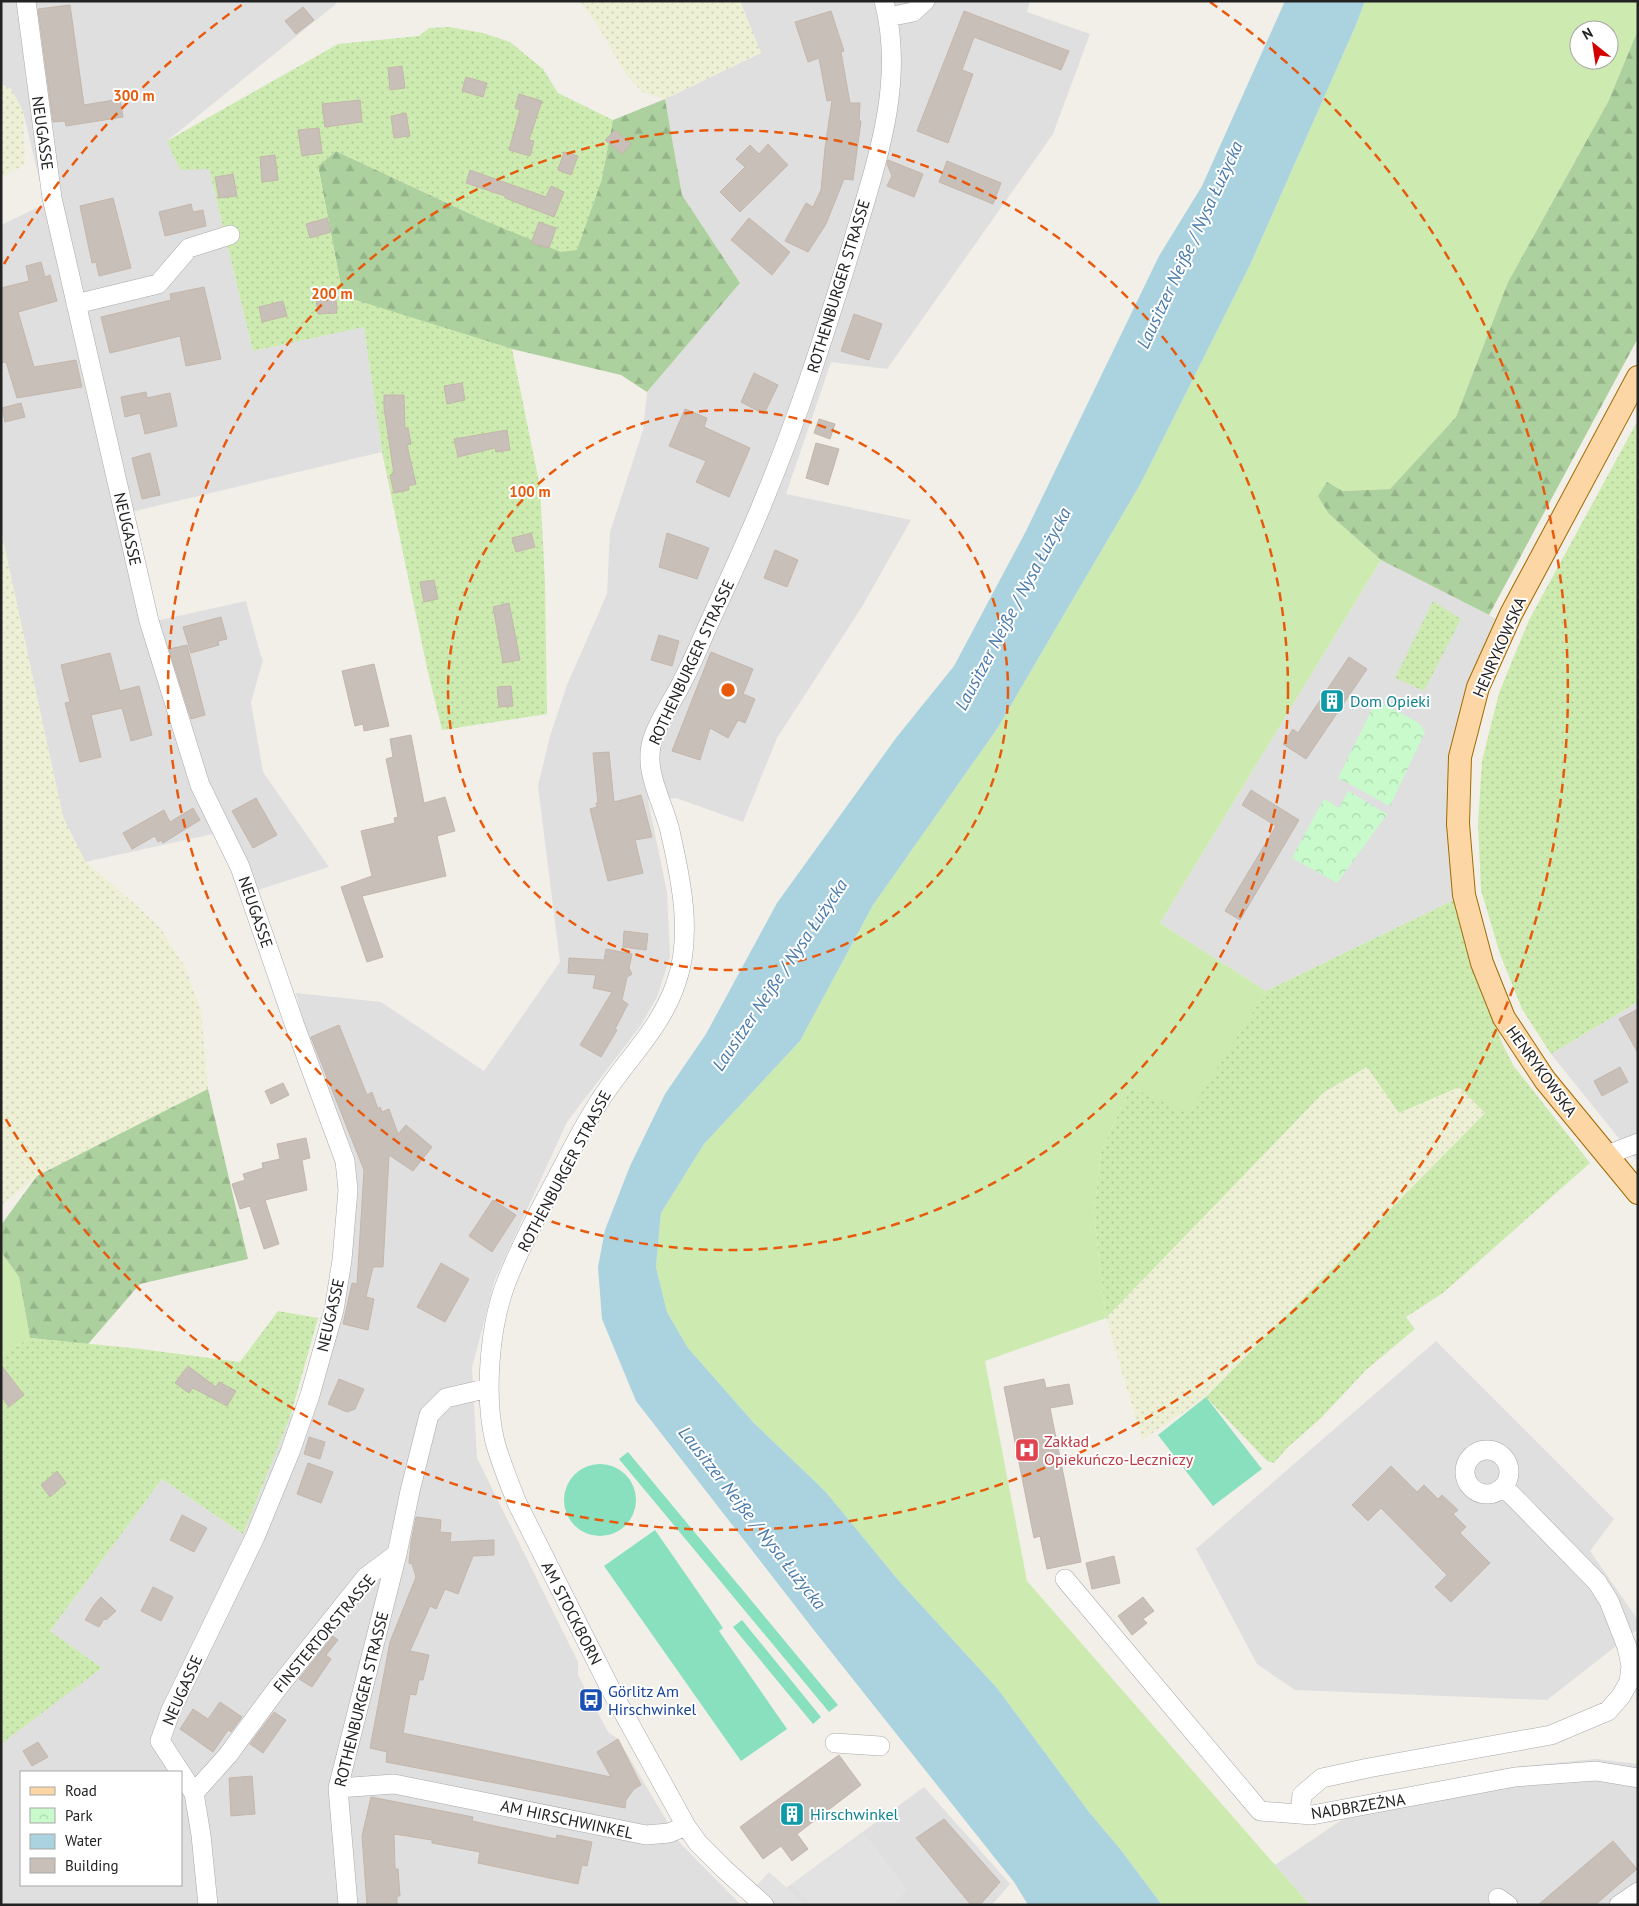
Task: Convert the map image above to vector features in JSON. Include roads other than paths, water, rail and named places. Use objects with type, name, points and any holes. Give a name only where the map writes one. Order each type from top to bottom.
[{"type":"main road","name":"HENRYKOWSKA","points":[[1638,377],[1511,614],[1478,688],[1460,757],[1458,824],[1464,895],[1482,963],[1504,1018],[1545,1080],[1638,1193]]},
{"type":"street","name":"NEUGASSE","points":[[26,1],[52,198],[152,630],[200,785],[240,867],[295,1026],[339,1143],[345,1161],[348,1190],[342,1260],[334,1310],[307,1404],[290,1452],[255,1537],[171,1710],[160,1741],[180,1771]]},
{"type":"street","points":[[886,9],[913,12],[925,1]]},
{"type":"street","name":"ROTHENBURGER STRASSE","points":[[489,1388],[494,1331],[505,1286],[536,1218],[586,1123],[606,1091],[654,1029],[678,980],[684,954],[681,893],[670,831],[650,771],[649,756],[652,741],[660,721],[692,662],[765,498],[822,346],[883,140],[890,97],[891,59],[886,9]]},
{"type":"street","points":[[76,304],[158,284],[189,248],[230,234]]},
{"type":"street","points":[[1607,1155],[1638,1143]]},
{"type":"street","points":[[397,1554],[410,1491],[429,1416],[446,1398],[489,1388]]},
{"type":"street","name":"AM STOCKBORN","points":[[489,1388],[490,1415],[495,1441],[517,1503],[611,1690],[686,1826]]},
{"type":"street","points":[[1300,1814],[1302,1795],[1322,1778],[1551,1735],[1608,1712],[1621,1696],[1629,1682],[1631,1666],[1627,1647],[1609,1601],[1597,1582],[1504,1487]]},
{"type":"street","name":"ROTHENBURGER STRASSE","points":[[348,1905],[338,1788],[397,1554]]},
{"type":"street","name":"FINSTERTORSTRASSE","points":[[194,1793],[228,1755],[276,1690],[366,1577],[397,1554]]},
{"type":"street","name":"NADBRZEŻNA","points":[[1065,1580],[1260,1811],[1312,1815],[1379,1804],[1515,1777],[1596,1771],[1638,1778]]},
{"type":"street","points":[[835,1743],[880,1746]]},
{"type":"street","name":"NEUGASSE","points":[[182,1775],[194,1793]]},
{"type":"street","name":"AM HIRSCHWINKEL","points":[[338,1788],[394,1784],[646,1835],[668,1833],[686,1826]]},
{"type":"street","points":[[194,1793],[201,1835],[208,1905]]},
{"type":"street","points":[[686,1826],[698,1843],[764,1905]]},
{"type":"street","points":[[1620,1905],[1638,1892]]},
{"type":"water","name":"Lausitzer Neiße / Nysa Łużycka","points":[[1285,1],[1365,1],[1250,265],[1141,483],[997,729],[873,905],[800,1041],[704,1144],[661,1213],[656,1267],[667,1312],[688,1348],[754,1423],[825,1491],[899,1581],[997,1688],[1089,1812],[1121,1850],[1162,1905],[1028,1905],[1014,1882],[817,1634],[636,1401],[602,1319],[598,1267],[605,1230],[630,1166],[665,1094],[706,1034],[777,903],[896,738],[954,666],[1026,531],[1159,256],[1202,186]]},
{"type":"place","name":"Dom Opieki","points":[[1332,701]]},
{"type":"place","name":"Zakład Opiekuńczo-Leczniczy","points":[[1027,1450]]},
{"type":"place","name":"Görlitz Am Hirschwinkel","points":[[591,1700]]},
{"type":"place","name":"Hirschwinkel","points":[[792,1814]]}]
